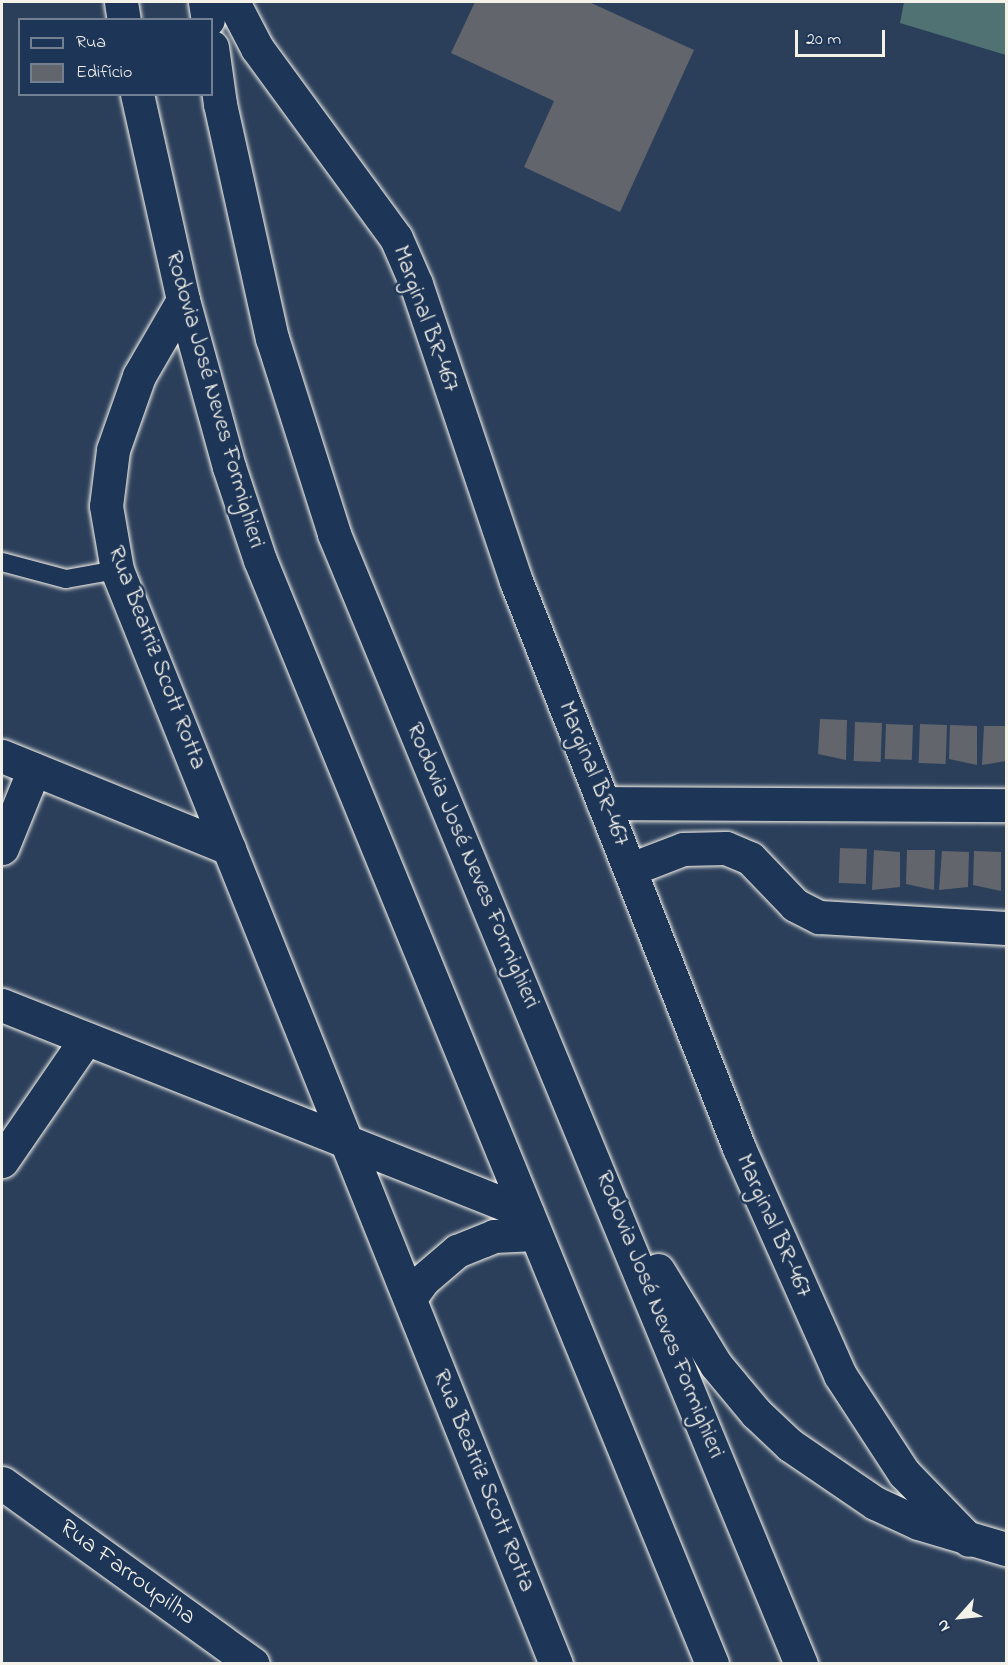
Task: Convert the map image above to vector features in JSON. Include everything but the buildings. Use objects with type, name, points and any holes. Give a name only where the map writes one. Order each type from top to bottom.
[{"type":"main road","points":[[121,2],[124,18]]},
{"type":"main road","points":[[205,2],[208,18]]},
{"type":"main road","name":"Marginal BR-467","points":[[233,2],[257,48],[396,238],[416,284],[516,581],[739,1148],[840,1375],[904,1473],[969,1540]]},
{"type":"main road","name":"Rodovia José Neves Formighieri","points":[[213,54],[220,104],[272,338],[334,534],[585,1133],[801,1664]]},
{"type":"main road","name":"Rodovia José Neves Formighieri","points":[[137,96],[183,300],[229,467],[260,560],[712,1664]]},
{"type":"main road","name":"Rua Beatriz Scott Rotta","points":[[183,300],[139,376],[112,450],[106,506],[117,570],[556,1664]]},
{"type":"main road","points":[[2,756],[229,848]]},
{"type":"main road","points":[[2,848],[34,769]]},
{"type":"main road","points":[[603,803],[1006,805]]},
{"type":"main road","points":[[666,803],[683,849]]},
{"type":"main road","points":[[631,869],[683,849],[726,848],[750,858],[795,905],[819,917],[1006,928]]},
{"type":"main road","points":[[2,1005],[348,1142],[531,1223]]},
{"type":"main road","points":[[2,1161],[86,1039]]},
{"type":"main road","points":[[585,1133],[660,1273],[710,1355],[756,1413],[832,1477],[875,1503],[969,1540],[1006,1549]]},
{"type":"main road","points":[[410,1298],[423,1280],[457,1251],[531,1223]]},
{"type":"main road","name":"Rua Farroupilha","points":[[2,1483],[253,1664]]},
{"type":"lane","points":[[2,562],[66,579],[117,570]]},
{"type":"green space","points":[[904,2],[1006,2],[1006,55],[900,23]]}]
